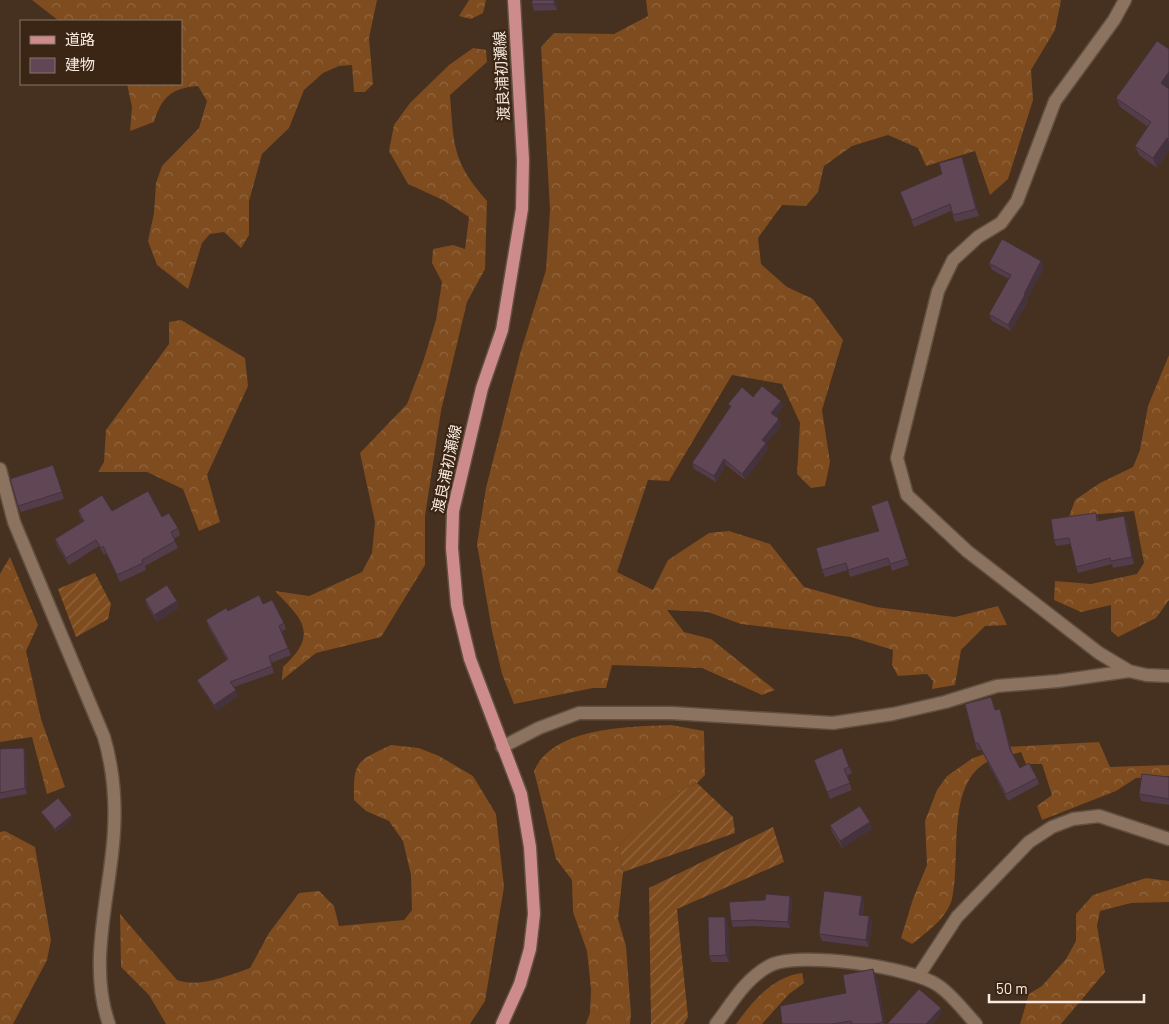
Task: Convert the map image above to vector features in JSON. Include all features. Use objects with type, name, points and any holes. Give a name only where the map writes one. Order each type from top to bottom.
[{"type":"main road","name":"渡良浦初瀬線","points":[[502,1024],[520,984],[530,948],[534,914],[534,883],[527,821],[521,794],[470,659],[457,604],[452,548],[453,511],[482,388],[502,330],[522,209],[523,160],[514,0]]},
{"type":"street","points":[[1126,0],[1114,20],[1055,101],[1017,201],[1001,223],[978,237],[953,260],[938,291],[897,458],[907,494],[967,551],[1099,653],[1130,671],[1146,675],[1169,676]]},
{"type":"street","points":[[0,469],[14,522],[104,737],[112,767],[115,799],[114,833],[100,953],[102,985],[110,1024]]},
{"type":"street","points":[[502,747],[539,728],[579,713],[671,713],[833,723],[893,714],[945,702],[997,686],[1058,681],[1130,671]]},
{"type":"street","points":[[919,975],[957,917],[1029,842],[1052,827],[1073,819],[1099,816],[1169,839]]},
{"type":"street","points":[[716,1024],[747,981],[770,965],[792,958],[888,967],[919,975],[938,985],[956,1000],[976,1024]]},
{"type":"green space","points":[[32,0],[377,0],[369,38],[373,84],[365,92],[354,92],[352,65],[339,66],[323,73],[304,90],[289,128],[262,154],[249,201],[249,235],[241,248],[224,232],[210,234],[202,243],[188,289],[157,265],[148,241],[154,213],[156,183],[162,166],[199,128],[207,101],[198,86],[181,89],[164,100],[154,122],[130,131],[132,107],[127,85],[182,85],[182,20],[58,20]]},
{"type":"green space","points":[[469,0],[486,0],[483,13],[471,19],[459,16]]},
{"type":"green space","points":[[646,0],[1061,0],[1055,30],[1031,70],[1033,100],[1008,179],[990,195],[975,151],[926,166],[918,148],[888,135],[852,146],[824,166],[818,192],[806,206],[782,205],[758,238],[761,264],[787,287],[813,299],[843,340],[822,410],[830,462],[825,486],[811,488],[797,474],[800,423],[782,384],[732,375],[669,481],[648,480],[617,572],[653,590],[668,560],[709,533],[729,531],[770,544],[804,587],[876,607],[955,617],[998,606],[1007,625],[985,626],[961,650],[955,685],[932,689],[933,681],[927,674],[898,676],[892,665],[893,650],[851,637],[741,624],[708,612],[667,610],[684,632],[711,639],[775,690],[762,695],[702,668],[612,665],[606,688],[593,688],[514,704],[502,674],[492,631],[477,544],[486,488],[520,354],[546,270],[550,210],[541,47],[554,33],[614,34],[648,16]]},
{"type":"green space","points":[[473,48],[486,50],[487,62],[450,95],[454,140],[457,152],[467,175],[487,201],[485,269],[467,302],[441,411],[425,516],[425,565],[381,637],[316,653],[282,680],[283,667],[301,645],[304,636],[299,619],[275,591],[309,596],[362,572],[372,553],[375,522],[360,453],[407,404],[423,362],[436,320],[442,282],[432,263],[433,249],[453,245],[465,249],[469,217],[443,200],[408,184],[389,151],[394,125],[410,103],[449,65]]},
{"type":"green space","points":[[181,320],[245,358],[248,386],[207,475],[220,522],[199,531],[183,489],[147,472],[98,472],[104,462],[106,430],[169,344],[169,322]]},
{"type":"green space","points":[[1169,355],[1169,600],[1156,618],[1118,637],[1111,631],[1111,605],[1081,612],[1054,600],[1055,581],[1091,584],[1137,574],[1144,563],[1134,511],[1069,517],[1075,500],[1100,483],[1133,467],[1140,450],[1148,406]]},
{"type":"green space","points":[[10,557],[38,625],[26,651],[41,719],[65,787],[47,794],[32,737],[0,742],[0,574]]},
{"type":"green space","points":[[95,573],[111,604],[108,619],[76,637],[58,589]]},
{"type":"green space","points":[[671,725],[704,731],[705,775],[697,783],[662,801],[619,845],[623,872],[618,919],[626,946],[631,1014],[630,1024],[586,1024],[590,1013],[591,989],[587,951],[573,912],[572,880],[556,859],[534,771],[544,756],[558,745],[575,737],[614,729]]},
{"type":"green space","points":[[1099,742],[1110,767],[1169,765],[1169,776],[1136,778],[1116,791],[1042,820],[1037,806],[1052,795],[1042,764],[1026,764],[1021,752],[991,760],[976,770],[966,785],[958,822],[955,882],[952,899],[946,912],[941,919],[912,944],[901,938],[913,899],[927,865],[925,821],[937,790],[947,776],[973,758],[1006,747]]},
{"type":"green space","points":[[391,745],[419,748],[439,756],[473,776],[496,814],[504,887],[485,1001],[470,1024],[166,1024],[149,995],[121,967],[120,914],[177,980],[195,983],[214,980],[250,968],[269,933],[299,893],[319,891],[334,906],[339,926],[404,920],[412,910],[411,875],[403,841],[389,821],[366,811],[354,800],[355,777],[359,764],[364,759]]},
{"type":"green space","points":[[697,783],[733,817],[735,833],[623,872],[619,845],[662,801]]},
{"type":"green space","points":[[773,827],[784,862],[677,909],[688,1017],[684,1024],[651,1024],[649,888]]},
{"type":"green space","points":[[5,831],[35,847],[51,940],[47,960],[13,1024],[0,1024],[0,832]]},
{"type":"green space","points":[[1146,878],[1169,881],[1169,902],[1131,903],[1100,911],[1097,926],[1105,972],[1061,1024],[1020,1024],[1029,994],[1042,986],[1066,959],[1076,941],[1076,914],[1093,895]]},
{"type":"green space","points":[[802,973],[804,983],[789,994],[762,1024],[736,1024],[764,991],[781,979]]},
{"type":"building","points":[[532,0],[554,0],[554,4],[532,4]]},
{"type":"building","points":[[1157,41],[1169,49],[1169,72],[1161,83],[1169,89],[1169,139],[1167,138],[1153,158],[1135,146],[1151,122],[1116,98]]},
{"type":"building","points":[[962,157],[976,209],[953,215],[950,204],[912,220],[900,192],[942,174],[939,163]]},
{"type":"building","points":[[1002,239],[1041,261],[1008,325],[989,314],[1011,275],[989,263]]},
{"type":"building","points":[[762,386],[781,401],[771,413],[779,419],[762,440],[766,443],[742,474],[724,459],[714,476],[692,463],[731,406],[728,404],[742,387],[753,397]]},
{"type":"building","points":[[53,465],[62,492],[18,506],[10,479]]},
{"type":"building","points":[[148,491],[162,517],[169,513],[178,528],[171,532],[175,541],[142,560],[143,563],[117,575],[103,546],[101,548],[96,540],[66,558],[55,539],[84,521],[78,510],[102,495],[112,511]]},
{"type":"building","points":[[888,500],[907,559],[890,564],[888,558],[848,570],[846,563],[822,570],[816,548],[879,531],[871,506]]},
{"type":"building","points":[[1096,513],[1097,521],[1124,516],[1132,557],[1111,561],[1110,558],[1076,567],[1069,538],[1054,540],[1051,519]]},
{"type":"building","points":[[167,585],[177,601],[154,615],[145,599]]},
{"type":"building","points":[[259,595],[263,604],[272,600],[284,623],[279,626],[288,648],[269,656],[272,666],[230,682],[236,690],[214,705],[197,680],[228,659],[206,620],[226,608],[228,611]]},
{"type":"building","points":[[991,697],[995,710],[1000,709],[1010,750],[1020,768],[1029,763],[1037,778],[1006,794],[978,743],[975,743],[965,704]]},
{"type":"building","points":[[24,748],[25,788],[0,793],[0,749]]},
{"type":"building","points":[[842,748],[849,767],[844,769],[850,783],[827,792],[814,760]]},
{"type":"building","points":[[1142,774],[1169,777],[1169,799],[1139,794]]},
{"type":"building","points":[[58,798],[72,815],[55,829],[41,812]]},
{"type":"building","points":[[860,806],[870,822],[840,841],[830,825]]},
{"type":"building","points":[[824,891],[862,896],[859,915],[869,916],[866,940],[819,934]]},
{"type":"building","points":[[766,894],[790,896],[788,922],[731,921],[729,902],[765,900]]},
{"type":"building","points":[[708,917],[725,917],[726,955],[709,956]]},
{"type":"building","points":[[873,969],[883,1022],[874,1024],[852,1024],[851,1021],[832,1024],[782,1024],[780,1006],[846,993],[843,975]]},
{"type":"building","points":[[919,989],[941,1008],[926,1024],[887,1024]]}]
